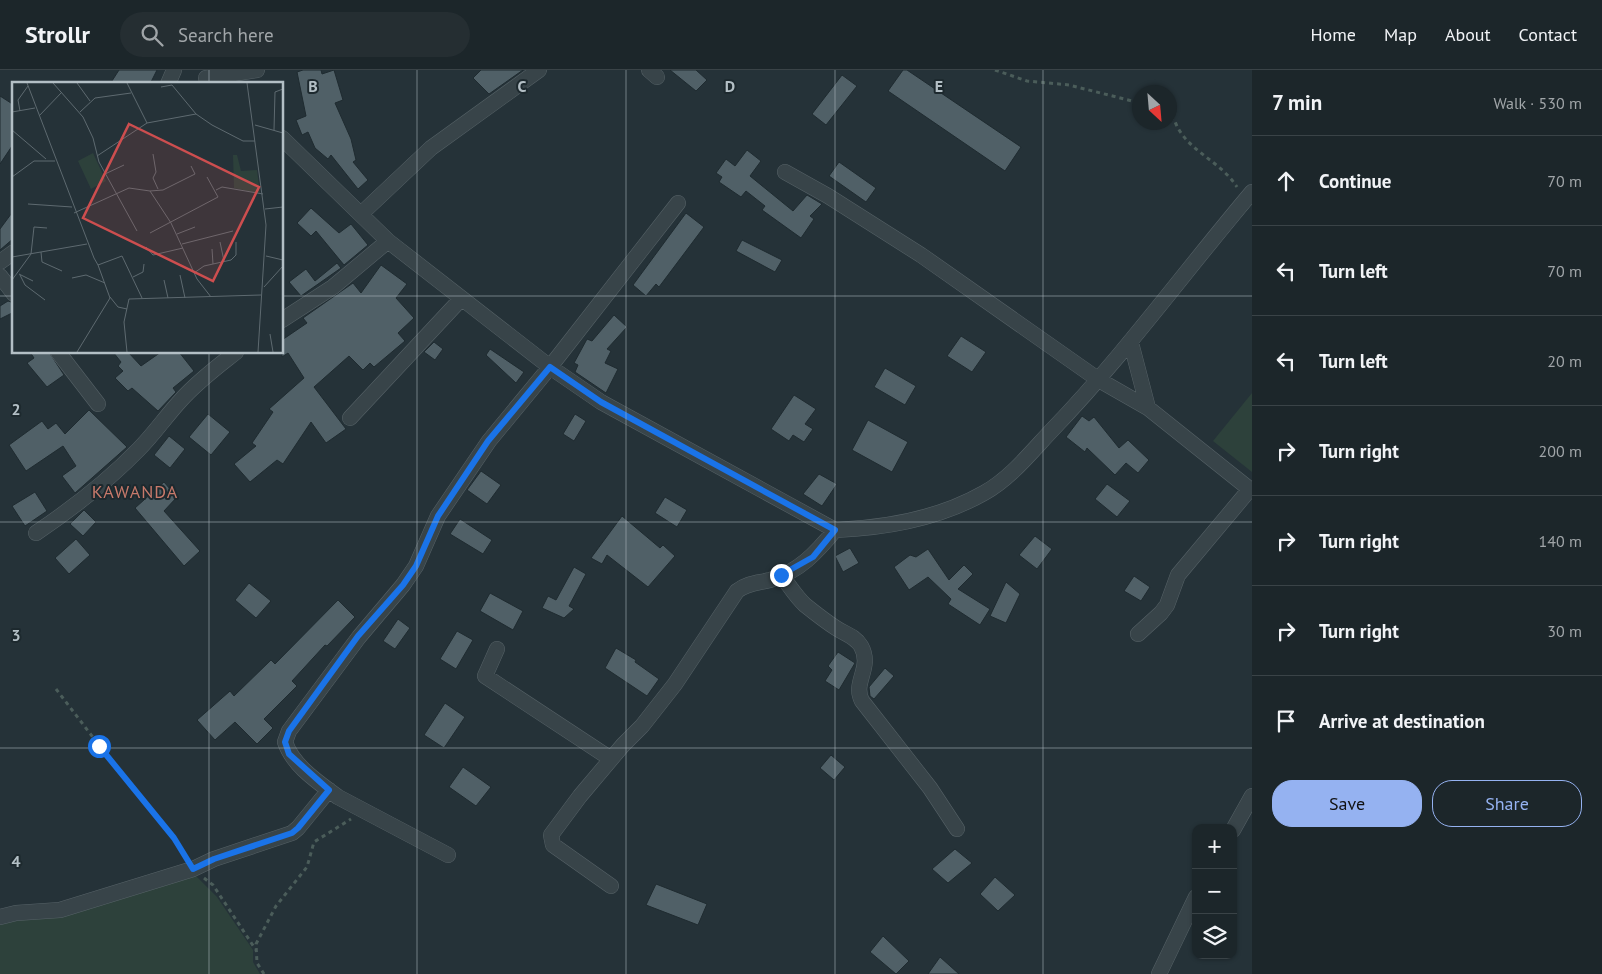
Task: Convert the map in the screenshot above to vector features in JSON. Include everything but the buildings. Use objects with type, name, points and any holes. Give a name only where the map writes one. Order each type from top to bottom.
[{"type":"street","points":[[169,82],[174,70]]},
{"type":"street","points":[[205,77],[256,70]]},
{"type":"street","points":[[361,214],[431,148],[539,70]]},
{"type":"street","points":[[284,140],[388,241],[550,367],[601,402],[835,530],[859,529],[915,519],[952,508],[985,493],[1008,476],[1132,343],[1249,196]]},
{"type":"street","points":[[785,172],[828,196],[921,255],[1098,380],[1126,393],[1148,408],[1251,490],[1178,575],[1167,605],[1138,634]]},
{"type":"street","points":[[448,855],[329,790],[289,754],[285,742],[289,731],[358,636],[403,585],[416,566],[438,516],[488,441],[550,367],[678,203]]},
{"type":"street","points":[[284,319],[332,287],[388,241]]},
{"type":"street","points":[[0,262],[12,253]]},
{"type":"street","points":[[0,276],[12,291]]},
{"type":"street","points":[[350,418],[461,299]]},
{"type":"street","points":[[1132,343],[1148,408]]},
{"type":"street","points":[[60,354],[98,404]]},
{"type":"street","points":[[36,534],[81,502],[109,479],[140,448],[181,399],[210,371],[233,354]]},
{"type":"street","points":[[611,886],[554,845],[550,839],[580,796],[642,726],[674,684],[737,591],[743,586],[781,575],[813,557],[835,530]]},
{"type":"street","points":[[781,575],[803,604],[837,630],[853,637],[860,645],[865,656],[865,667],[859,685],[862,701],[930,788],[956,828]]},
{"type":"street","points":[[497,649],[485,676],[611,759]]},
{"type":"street","points":[[0,917],[16,913],[60,910],[193,869],[214,859],[292,833],[329,790]]},
{"type":"street","points":[[1236,824],[1252,796]]},
{"type":"street","points":[[1158,974],[1192,905]]},
{"type":"path","points":[[995,70],[1027,81],[1069,85],[1132,101]]},
{"type":"path","points":[[1177,129],[1193,148],[1229,174],[1249,196]]},
{"type":"path","points":[[56,689],[131,787],[174,838],[193,869],[213,886],[256,950]]},
{"type":"path","points":[[264,974],[256,963],[256,944],[276,906],[307,867],[314,842],[350,821],[361,807]]},
{"type":"green space","points":[[1252,393],[1252,472],[1213,441]]},
{"type":"green space","points":[[193,873],[217,897],[253,950],[253,962],[260,974],[0,974],[0,923]]},
{"type":"district","name":"KAWANDA","points":[[135,491]]},
{"type":"route","points":[[99,746],[174,838],[193,869],[214,859],[292,833],[298,828],[329,790],[289,754],[285,742],[289,731],[358,636],[403,585],[416,566],[438,516],[488,441],[550,367],[601,402],[762,488],[809,517],[835,530],[813,557],[799,567],[781,575]]}]
